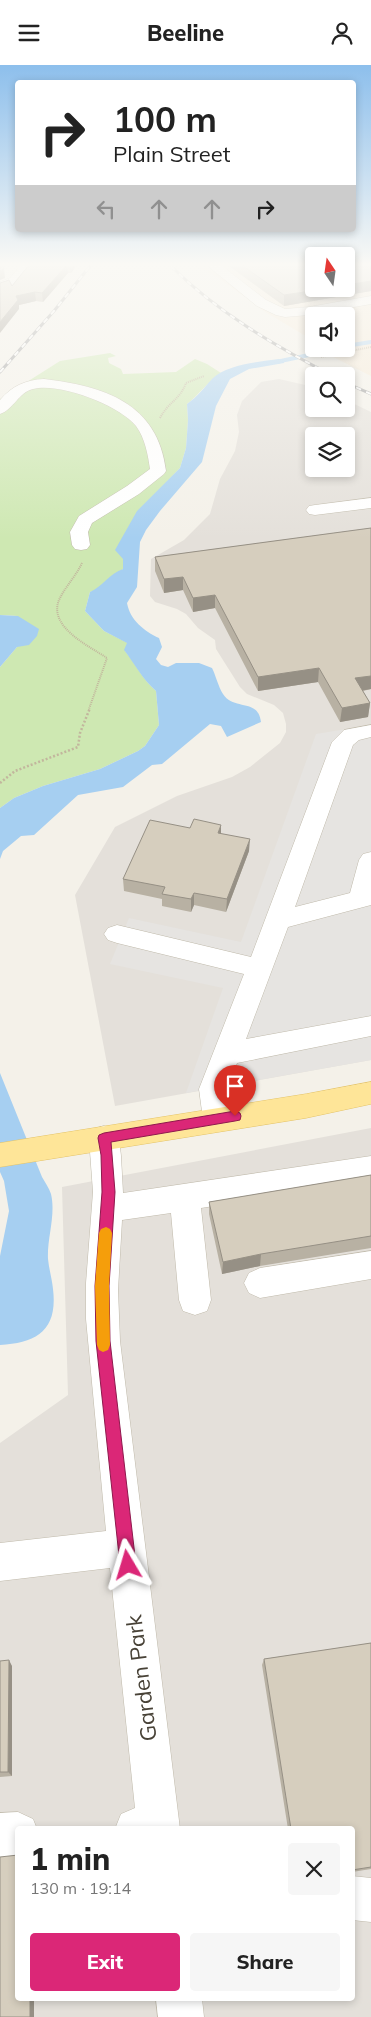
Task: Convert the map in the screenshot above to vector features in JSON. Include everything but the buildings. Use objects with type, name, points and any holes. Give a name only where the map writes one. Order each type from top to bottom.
[{"type":"main road","points":[[0,1155],[371,1093]]},
{"type":"street","points":[[0,409],[14,393],[22,388],[48,384],[65,386],[115,403],[135,415],[151,437],[156,452],[158,471],[133,490],[85,520],[79,532],[81,545]]},
{"type":"street","points":[[315,510],[371,503]]},
{"type":"street","points":[[218,1119],[213,1089],[278,921],[343,741],[352,735],[371,731]]},
{"type":"street","points":[[278,921],[366,898],[371,860]]},
{"type":"street","points":[[117,935],[259,968]]},
{"type":"street","points":[[226,1054],[371,1026]]},
{"type":"street","name":"Garden Park","points":[[104,1138],[108,1173],[102,1286],[103,1341],[126,1547],[151,1826]]},
{"type":"street","points":[[107,1209],[371,1169]]},
{"type":"street","points":[[185,1197],[195,1300]]},
{"type":"street","points":[[260,1283],[371,1265]]},
{"type":"street","points":[[0,1562],[126,1547]]},
{"type":"street","points":[[0,1835],[15,1834]]},
{"type":"street","points":[[355,1898],[371,1900]]},
{"type":"street","points":[[179,2001],[181,2017]]},
{"type":"path","points":[[0,783],[15,771],[78,747],[80,733],[101,680],[107,658],[72,634],[61,624],[56,608],[58,601]]},
{"type":"shaded area","points":[[333,357],[371,357],[371,376]]},
{"type":"shaded area","points":[[279,379],[305,385],[305,417],[355,417],[355,404],[371,412],[371,1060],[115,1106],[75,895],[115,827],[177,796],[232,777],[250,767],[280,743],[286,732],[283,713],[274,705],[247,694],[240,687],[216,649],[215,640],[198,628],[186,614],[155,602],[150,596],[151,559],[184,540],[210,514],[220,479],[235,451],[239,432],[237,415],[242,401],[261,382]]},
{"type":"shaded area","points":[[371,725],[371,1060],[186,1093],[223,988],[110,964],[129,918],[241,942],[316,734]]},
{"type":"shaded area","points":[[371,1128],[371,2017],[0,2017],[0,1443],[68,1395],[62,1187]]},
{"type":"green space","points":[[84,357],[112,357],[108,358],[109,363],[121,369],[123,374],[176,372],[195,359],[221,373],[187,404],[186,448],[180,468],[161,488],[123,559],[123,569],[98,589],[90,592],[85,611],[104,631],[128,643],[125,651],[147,682],[156,691],[159,725],[145,746],[138,751],[100,769],[43,786],[14,798],[0,808],[0,667],[17,647],[18,616],[0,615],[0,399],[60,361]]},
{"type":"water","points":[[279,359],[284,361],[284,363],[249,369],[230,379],[216,406],[202,462],[160,511],[140,542],[137,587],[127,603],[134,620],[148,632],[159,638],[162,647],[156,659],[161,665],[168,667],[176,663],[199,663],[212,668],[223,694],[233,702],[251,707],[259,715],[261,722],[227,737],[221,726],[210,724],[162,764],[152,765],[123,787],[78,795],[34,835],[21,836],[3,851],[0,859],[0,808],[14,798],[43,786],[100,769],[138,751],[145,746],[159,725],[156,691],[124,650],[127,643],[104,631],[85,611],[90,592],[114,573],[123,569],[123,559],[115,550],[137,511],[180,468],[186,448],[187,404],[212,379],[226,370]]},
{"type":"water","points":[[0,615],[18,616],[39,629],[37,636],[29,645],[17,647],[0,667]]},
{"type":"water","points":[[0,1073],[42,1177],[51,1194],[52,1218],[48,1259],[54,1303],[52,1315],[42,1332],[25,1341],[0,1345],[0,1256],[9,1211],[4,1181],[0,1172]]},
{"type":"waterway","points":[[276,362],[299,357]]},
{"type":"railway","points":[[0,372],[13,357]]},
{"type":"railway","points":[[298,357],[316,367]]},
{"type":"railway","points":[[355,387],[371,394]]},
{"type":"slow traffic","points":[[103,1345],[102,1286],[106,1233]]},
{"type":"route","points":[[128,1565],[103,1341],[102,1286],[108,1192],[107,1155],[104,1138],[235,1116]]}]
